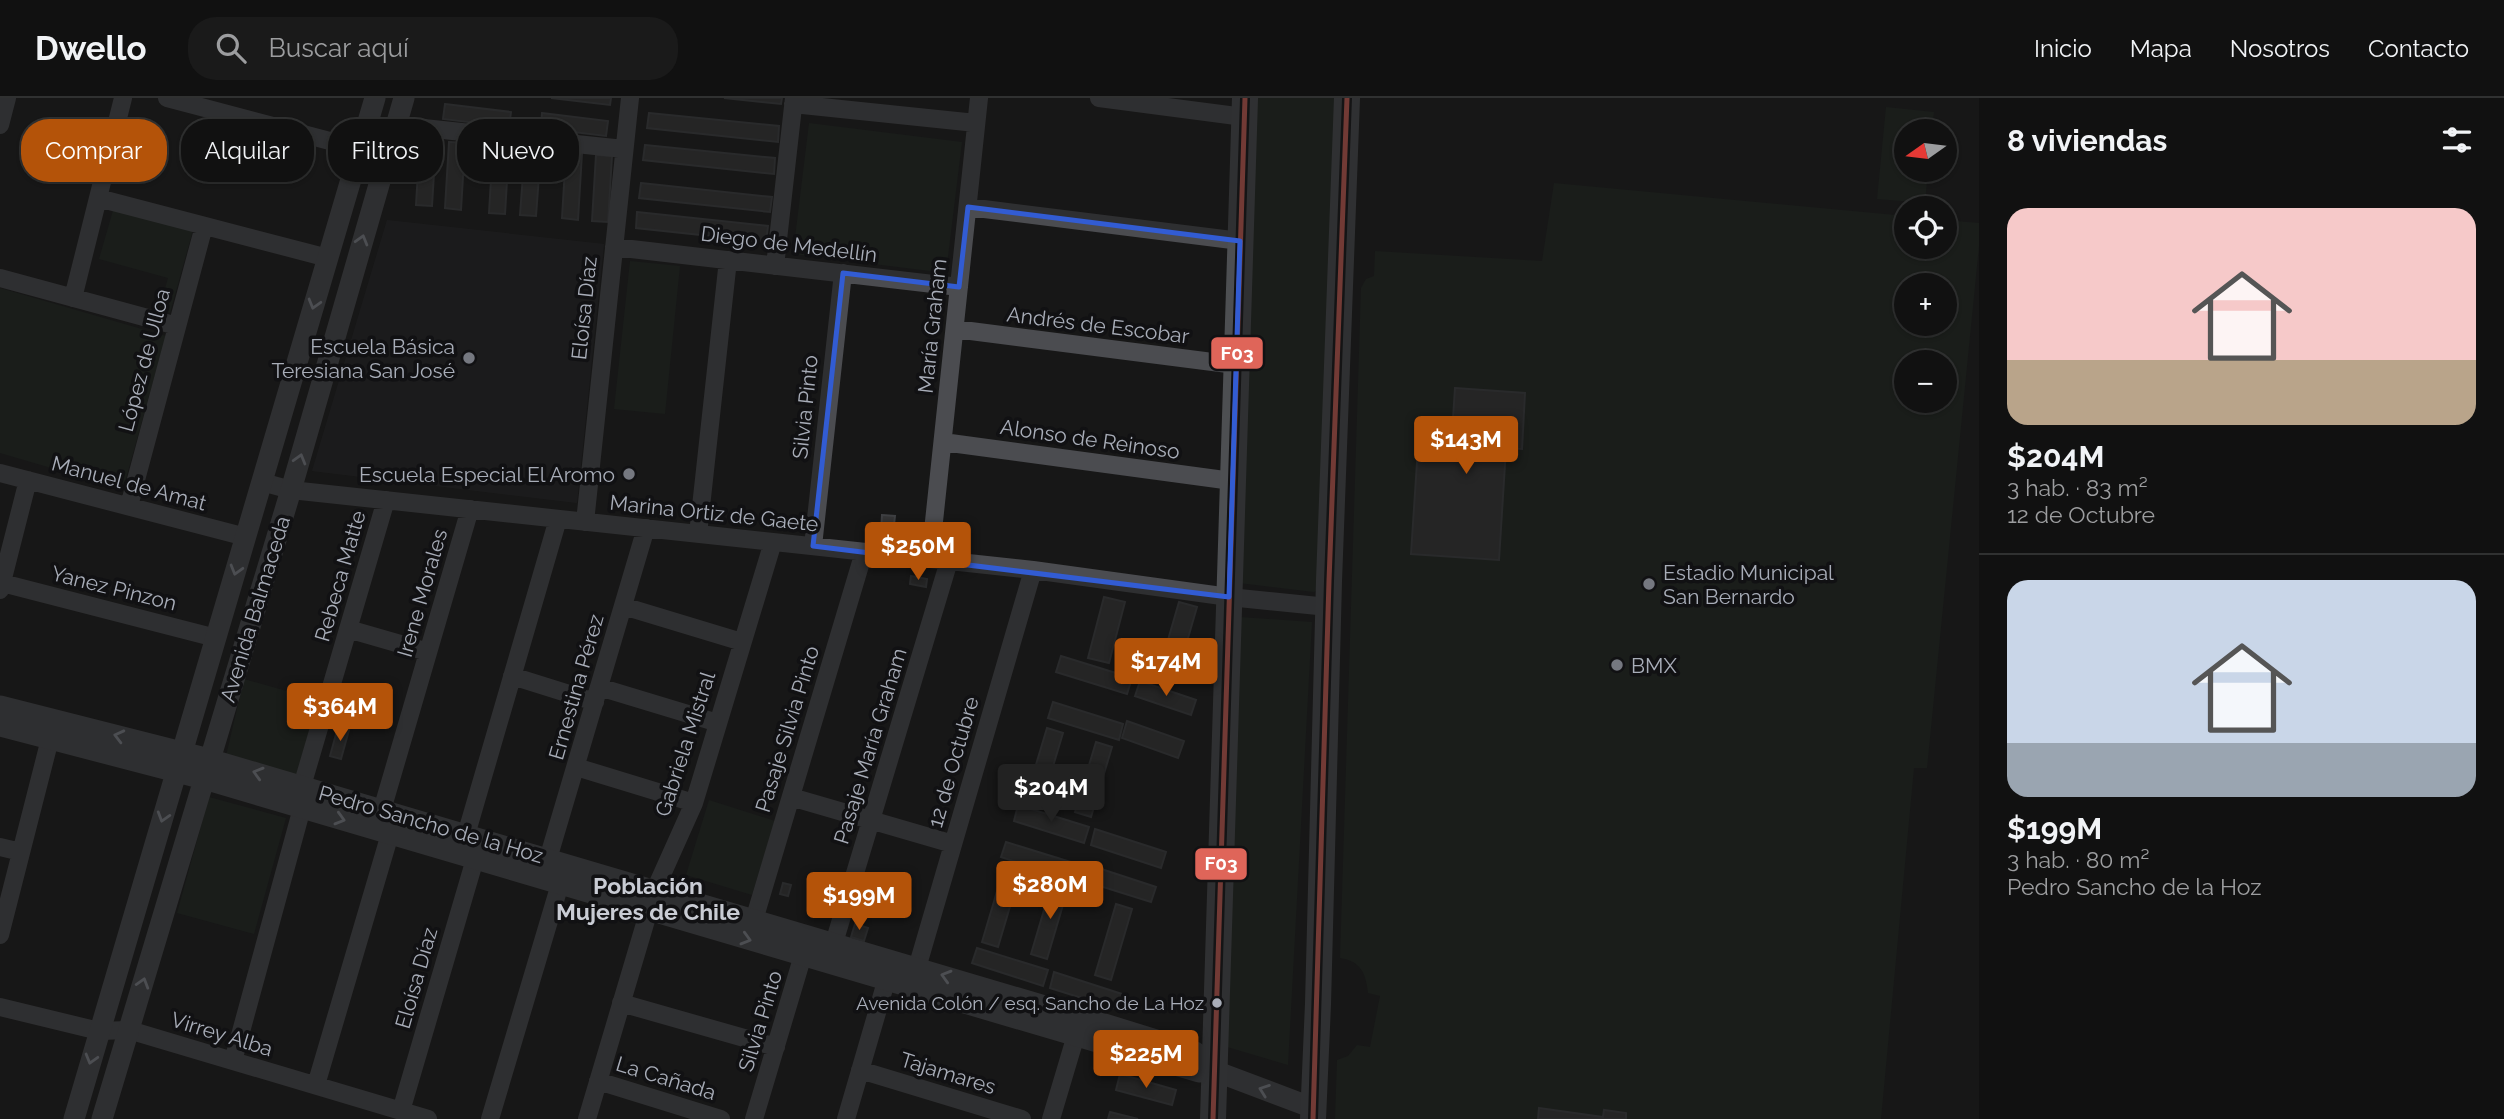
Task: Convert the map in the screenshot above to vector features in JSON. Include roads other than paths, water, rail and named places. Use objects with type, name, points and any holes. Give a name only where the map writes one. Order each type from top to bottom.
[{"type":"main road","points":[[1313,1113],[1347,98]]},
{"type":"main road","points":[[1213,1119],[1244,107]]},
{"type":"street","points":[[0,125],[7,98]]},
{"type":"street","points":[[73,298],[123,98]]},
{"type":"street","points":[[167,98],[328,141]]},
{"type":"street","name":"Avenida Balmaceda","points":[[369,119],[375,98]]},
{"type":"street","name":"Avenida Balmaceda","points":[[397,119],[404,98]]},
{"type":"street","name":"Eloísa Díaz","points":[[584,522],[630,98]]},
{"type":"street","name":"María Graham","points":[[930,559],[979,98]]},
{"type":"street","points":[[1099,98],[1244,107]]},
{"type":"street","points":[[775,266],[793,101],[857,104],[976,123]]},
{"type":"street","points":[[443,130],[624,149]]},
{"type":"street","name":"Avenida Balmaceda","points":[[74,1119],[350,182]]},
{"type":"street","name":"Avenida Balmaceda","points":[[107,1118],[129,1030],[291,490],[379,182]]},
{"type":"street","points":[[98,198],[328,258]]},
{"type":"street","points":[[968,207],[1240,241]]},
{"type":"street","name":"López de Ulloa","points":[[129,506],[204,226]]},
{"type":"street","name":"Diego de Medellín","points":[[614,247],[959,287]]},
{"type":"street","points":[[698,534],[728,260]]},
{"type":"street","name":"Silvia Pinto","points":[[813,546],[842,273]]},
{"type":"street","points":[[0,278],[177,326]]},
{"type":"street","name":"Andrés de Escobar","points":[[955,329],[1236,366]]},
{"type":"street","name":"Alonso de Reinoso","points":[[943,442],[1232,481]]},
{"type":"street","name":"Manuel de Amat","points":[[0,473],[246,537]]},
{"type":"street","points":[[1,587],[28,480]]},
{"type":"street","name":"Marina Ortiz de Gaete","points":[[262,482],[291,490],[1034,570],[1228,597],[1328,607]]},
{"type":"street","name":"Rebeca Matte","points":[[302,786],[386,500]]},
{"type":"street","name":"Irene Morales","points":[[382,810],[470,509]]},
{"type":"street","points":[[466,835],[558,519]]},
{"type":"street","name":"Ernestina Pérez","points":[[548,859],[646,528]]},
{"type":"street","name":"Gabriela Mistral","points":[[587,1119],[652,900],[694,803],[773,542]]},
{"type":"street","name":"Pasaje Silvia Pinto","points":[[754,920],[864,552]]},
{"type":"street","name":"Pasaje María Graham","points":[[834,943],[949,561]]},
{"type":"street","name":"12 de Octubre","points":[[917,968],[1034,570]]},
{"type":"street","name":"Yanez Pinzon","points":[[1,587],[216,638]]},
{"type":"street","points":[[623,606],[742,642]]},
{"type":"street","points":[[348,629],[428,652]]},
{"type":"street","points":[[512,676],[718,723]]},
{"type":"street","name":"Pedro Sancho de la Hoz","points":[[0,706],[206,769],[302,808],[560,884],[754,920],[806,946],[834,943],[889,971],[917,968],[1079,1026]]},
{"type":"street","name":"Pedro Sancho de la Hoz","points":[[0,726],[50,739],[179,761]]},
{"type":"street","points":[[0,935],[50,739]]},
{"type":"street","points":[[576,767],[694,803]]},
{"type":"street","name":"Pedro Sancho de la Hoz","points":[[206,769],[302,786],[548,859],[652,900],[889,971],[1079,1026],[1195,1052],[1209,1062],[1215,1071],[1313,1113]]},
{"type":"street","points":[[790,796],[953,844]]},
{"type":"street","points":[[233,1061],[302,808]]},
{"type":"street","points":[[316,1086],[390,834]]},
{"type":"street","points":[[0,847],[21,852]]},
{"type":"street","name":"Eloísa Díaz","points":[[401,1111],[475,859]]},
{"type":"street","points":[[489,1119],[560,884]]},
{"type":"street","name":"Silvia Pinto","points":[[754,1119],[806,946]]},
{"type":"street","points":[[846,1119],[889,971]]},
{"type":"street","points":[[621,1003],[776,1047]]},
{"type":"street","name":"Virrey Alba","points":[[0,1007],[99,1031],[129,1030],[428,1119]]},
{"type":"street","points":[[1051,1119],[1079,1026]]},
{"type":"street","name":"Tajamares","points":[[860,1070],[1022,1119]]},
{"type":"street","name":"La Cañada","points":[[598,1081],[721,1119]]},
{"type":"place","name":"Escuela Básica Teresiana San José","points":[[469,358]]},
{"type":"place","name":"Escuela Especial El Aromo","points":[[629,474]]},
{"type":"place","name":"Estadio Municipal San Bernardo","points":[[1649,584]]},
{"type":"place","name":"BMX","points":[[1617,665]]},
{"type":"place","name":"Avenida Colón / esq. Sancho de La Hoz","points":[[1217,1003]]},
{"type":"district","name":"Población Mujeres de Chile","points":[[648,898]]}]
